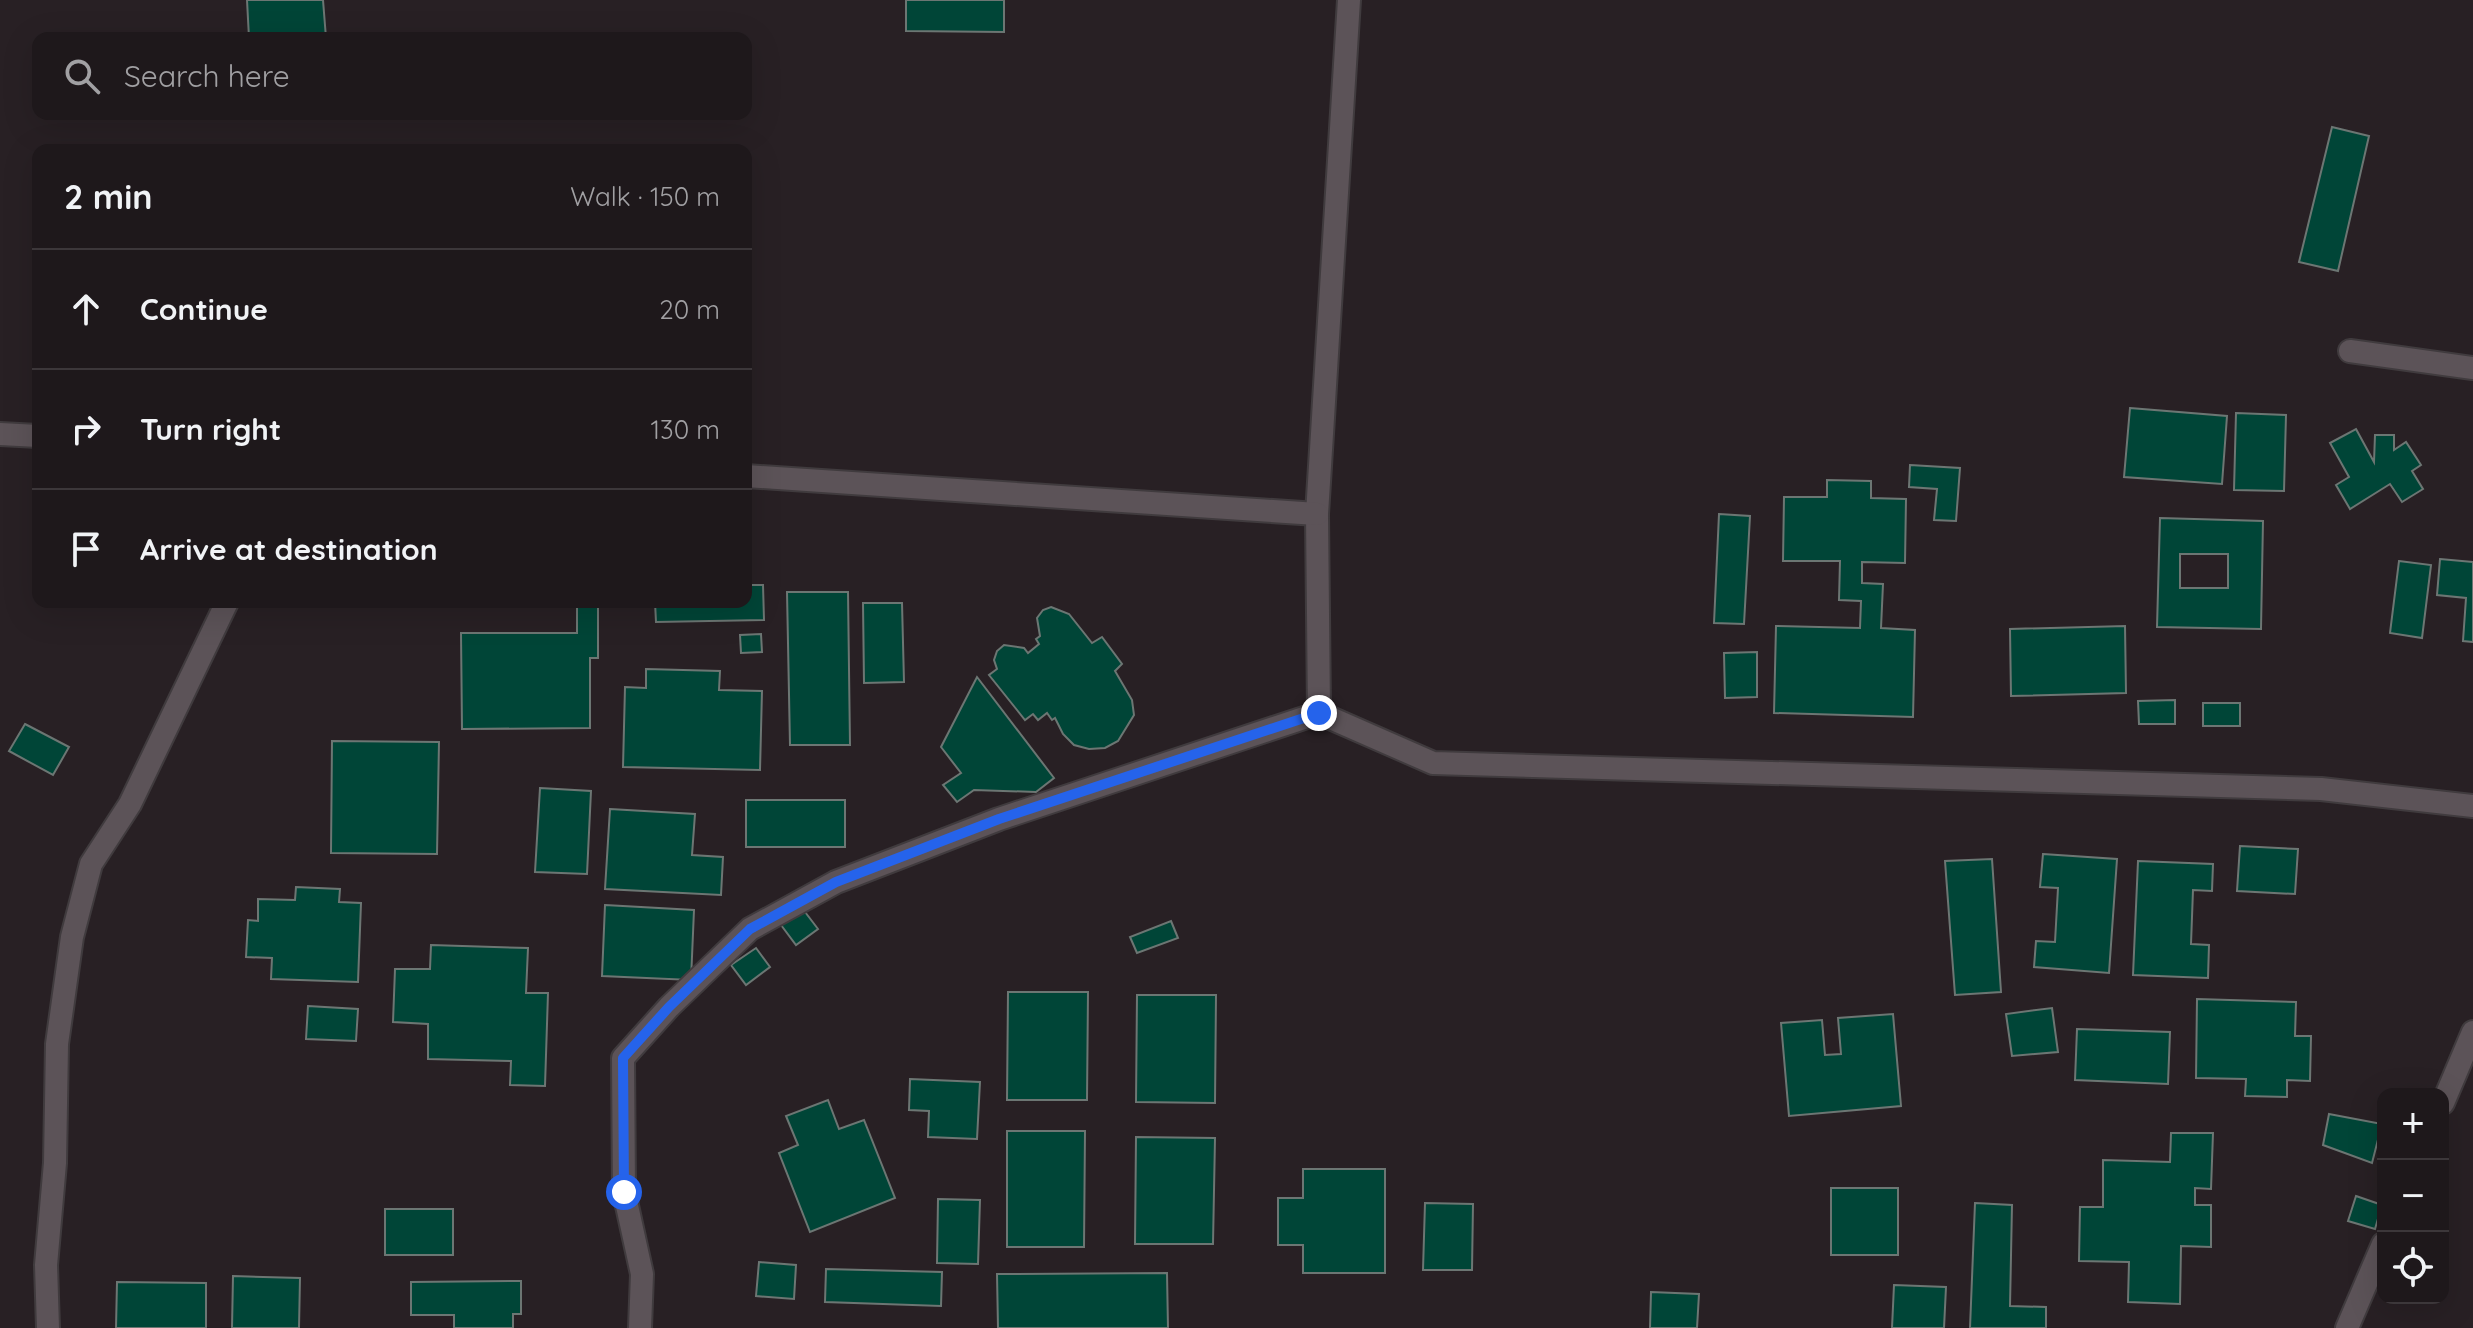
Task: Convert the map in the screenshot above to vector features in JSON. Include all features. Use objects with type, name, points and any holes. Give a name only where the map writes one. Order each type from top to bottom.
[{"type":"street","points":[[1319,713],[1317,514],[1349,0]]},
{"type":"street","points":[[2350,351],[2473,368]]},
{"type":"street","points":[[0,434],[32,436]]},
{"type":"street","points":[[752,476],[1317,514]]},
{"type":"street","points":[[48,1328],[46,1265],[55,1163],[57,1044],[72,937],[91,864],[130,804],[224,608]]},
{"type":"street","points":[[640,1328],[642,1274],[624,1192],[623,1058],[669,1007],[750,929],[836,882],[999,819],[1319,713],[1433,763],[2321,789],[2473,806]]},
{"type":"street","points":[[2449,1089],[2473,1032]]},
{"type":"street","points":[[2347,1328],[2377,1258]]},
{"type":"building","points":[[247,0],[323,0],[326,32],[249,32]]},
{"type":"building","points":[[906,0],[1004,0],[1004,32],[906,31]]},
{"type":"building","points":[[2332,127],[2369,136],[2338,271],[2299,262]]},
{"type":"building","points":[[2130,408],[2227,416],[2222,484],[2124,477]]},
{"type":"building","points":[[2236,413],[2286,415],[2284,491],[2234,490]]},
{"type":"building","points":[[2356,429],[2374,462],[2375,435],[2394,435],[2394,450],[2406,442],[2421,465],[2412,471],[2423,489],[2402,502],[2390,484],[2350,509],[2336,485],[2349,477],[2330,443]]},
{"type":"building","points":[[1910,465],[1960,468],[1956,521],[1934,520],[1937,489],[1909,487]]},
{"type":"building","points":[[1827,480],[1871,481],[1871,498],[1906,499],[1905,563],[1862,562],[1862,583],[1883,584],[1881,628],[1915,630],[1913,717],[1774,713],[1776,626],[1860,628],[1861,601],[1839,600],[1840,561],[1783,561],[1784,497],[1827,497]]},
{"type":"building","points":[[1719,514],[1750,516],[1744,624],[1714,623]]},
{"type":"building","points":[[2160,518],[2263,521],[2261,629],[2157,627]],"holes":[[[2180,554],[2228,554],[2228,588],[2180,588]]]},
{"type":"building","points":[[2440,559],[2473,562],[2473,642],[2463,641],[2466,598],[2437,595]]},
{"type":"building","points":[[2399,561],[2431,565],[2422,638],[2390,633]]},
{"type":"building","points":[[752,585],[763,585],[764,620],[656,622],[655,608],[752,608]]},
{"type":"building","points":[[787,592],[848,592],[850,745],[790,745]]},
{"type":"building","points":[[863,603],[902,603],[904,682],[864,683]]},
{"type":"building","points":[[1051,607],[1069,614],[1092,643],[1102,637],[1122,664],[1115,671],[1132,700],[1134,715],[1118,741],[1105,748],[1089,749],[1074,745],[1063,734],[1055,718],[1052,720],[1047,713],[1038,720],[1033,714],[1025,720],[989,675],[997,669],[994,660],[997,651],[1004,645],[1024,648],[1028,653],[1039,644],[1036,639],[1040,636],[1037,618],[1043,610]]},
{"type":"building","points":[[577,608],[598,608],[598,658],[590,658],[590,728],[462,729],[461,633],[577,633]]},
{"type":"building","points":[[2125,626],[2126,693],[2011,696],[2010,629]]},
{"type":"building","points":[[761,634],[762,652],[741,653],[740,635]]},
{"type":"building","points":[[1757,652],[1757,697],[1725,698],[1724,653]]},
{"type":"building","points":[[646,669],[720,671],[719,690],[762,691],[760,770],[623,767],[625,687],[646,688]]},
{"type":"building","points":[[977,677],[1054,778],[1036,792],[974,790],[957,802],[943,785],[961,773],[941,747]]},
{"type":"building","points":[[2175,700],[2175,724],[2139,724],[2138,701]]},
{"type":"building","points":[[2203,703],[2240,703],[2240,726],[2203,726]]},
{"type":"building","points":[[25,724],[69,747],[53,775],[9,751]]},
{"type":"building","points":[[332,741],[439,742],[437,854],[331,853]]},
{"type":"building","points":[[540,788],[591,791],[587,874],[535,872]]},
{"type":"building","points":[[746,800],[845,800],[845,847],[746,847]]},
{"type":"building","points":[[610,809],[695,814],[692,855],[723,857],[721,895],[605,889]]},
{"type":"building","points":[[2240,846],[2298,849],[2295,894],[2237,891]]},
{"type":"building","points":[[2043,854],[2117,859],[2109,973],[2034,967],[2036,941],[2055,942],[2058,888],[2040,887]]},
{"type":"building","points":[[1992,859],[2001,992],[1955,995],[1945,861]]},
{"type":"building","points":[[2138,861],[2213,864],[2212,891],[2193,890],[2191,944],[2209,945],[2208,978],[2133,975]]},
{"type":"building","points":[[296,887],[340,889],[339,902],[361,903],[358,982],[271,979],[272,958],[246,957],[248,920],[258,921],[258,899],[295,900]]},
{"type":"building","points":[[605,905],[694,910],[691,980],[602,976]]},
{"type":"building","points":[[802,908],[818,929],[796,945],[781,925]]},
{"type":"building","points":[[1171,921],[1178,938],[1137,953],[1130,937]]},
{"type":"building","points":[[431,945],[528,948],[526,993],[548,993],[545,1086],[510,1085],[511,1061],[428,1059],[428,1024],[393,1022],[395,969],[430,969]]},
{"type":"building","points":[[756,948],[770,967],[746,985],[731,965]]},
{"type":"building","points":[[1008,992],[1088,992],[1087,1100],[1007,1100]]},
{"type":"building","points":[[1137,995],[1216,995],[1215,1103],[1136,1102]]},
{"type":"building","points":[[2197,999],[2296,1002],[2295,1036],[2311,1036],[2310,1081],[2287,1080],[2287,1097],[2245,1096],[2246,1079],[2196,1078]]},
{"type":"building","points":[[308,1006],[358,1009],[356,1041],[306,1039]]},
{"type":"building","points":[[2052,1008],[2058,1052],[2012,1056],[2006,1014]]},
{"type":"building","points":[[1893,1014],[1901,1106],[1789,1116],[1781,1023],[1822,1020],[1825,1055],[1841,1054],[1838,1018]]},
{"type":"building","points":[[2077,1029],[2170,1032],[2168,1084],[2075,1080]]},
{"type":"building","points":[[910,1079],[980,1082],[977,1139],[928,1137],[929,1111],[909,1110]]},
{"type":"building","points":[[828,1100],[839,1129],[864,1120],[895,1198],[810,1232],[779,1153],[798,1145],[786,1116]]},
{"type":"building","points":[[2329,1114],[2377,1123],[2377,1144],[2372,1163],[2323,1145]]},
{"type":"building","points":[[1007,1131],[1085,1131],[1084,1247],[1007,1247]]},
{"type":"building","points":[[2171,1133],[2213,1133],[2211,1189],[2195,1188],[2195,1205],[2211,1205],[2211,1247],[2181,1246],[2180,1304],[2128,1302],[2129,1262],[2079,1261],[2080,1207],[2103,1207],[2103,1160],[2170,1162]]},
{"type":"building","points":[[1136,1137],[1215,1138],[1213,1244],[1135,1244]]},
{"type":"building","points":[[1303,1169],[1385,1169],[1385,1273],[1303,1273],[1303,1245],[1278,1245],[1278,1198],[1303,1198]]},
{"type":"building","points":[[1831,1188],[1898,1188],[1898,1255],[1831,1255]]},
{"type":"building","points":[[2356,1196],[2377,1203],[2375,1229],[2348,1221]]},
{"type":"building","points":[[938,1199],[980,1200],[978,1264],[937,1263]]},
{"type":"building","points":[[1425,1203],[1473,1204],[1472,1270],[1423,1270]]},
{"type":"building","points":[[1975,1203],[2012,1205],[2010,1306],[2046,1307],[2046,1328],[1970,1328]]},
{"type":"building","points":[[385,1209],[453,1209],[453,1255],[385,1255]]},
{"type":"building","points":[[759,1262],[796,1265],[794,1299],[756,1296]]},
{"type":"building","points":[[826,1269],[942,1272],[941,1306],[825,1302]]},
{"type":"building","points":[[1167,1273],[1168,1328],[998,1328],[997,1274]]},
{"type":"building","points":[[233,1276],[300,1278],[299,1328],[232,1328]]},
{"type":"building","points":[[521,1281],[521,1314],[513,1314],[513,1328],[454,1328],[454,1315],[411,1315],[411,1282]]},
{"type":"building","points":[[117,1282],[206,1283],[206,1328],[116,1328]]},
{"type":"building","points":[[1894,1285],[1946,1287],[1944,1328],[1892,1328]]},
{"type":"building","points":[[1651,1292],[1699,1294],[1697,1328],[1650,1328]]},
{"type":"route","points":[[624,1192],[623,1058],[669,1007],[750,929],[836,882],[999,819],[1319,713]]}]
